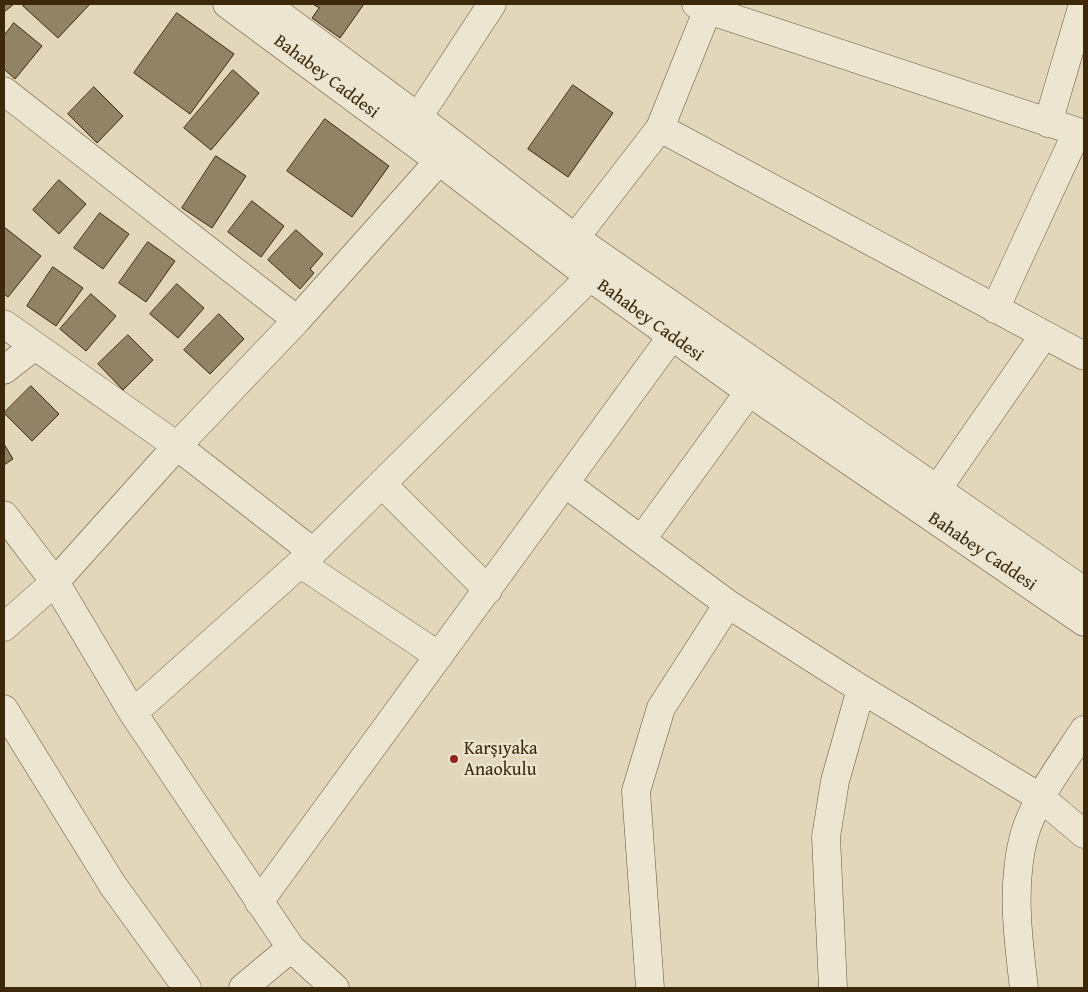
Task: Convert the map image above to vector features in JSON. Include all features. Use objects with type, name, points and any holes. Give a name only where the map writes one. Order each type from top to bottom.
[{"type":"street","name":"Bahabey Caddesi","points":[[227,4],[439,161],[590,277],[749,392],[1084,622]]},
{"type":"street","name":"Bahabey Caddesi","points":[[266,4],[418,116],[575,238],[1084,591]]},
{"type":"street","points":[[418,116],[492,4]]},
{"type":"street","points":[[1048,123],[1083,4]]},
{"type":"street","points":[[575,238],[660,128],[705,6],[1081,133],[996,309]]},
{"type":"street","points":[[4,91],[297,320]]},
{"type":"street","points":[[660,128],[1084,356]]},
{"type":"street","points":[[4,627],[55,582],[177,446],[297,320],[439,161]]},
{"type":"street","points":[[133,713],[307,558],[590,277]]},
{"type":"street","points":[[4,324],[177,446],[307,558],[439,656]]},
{"type":"street","points":[[938,488],[1044,335]]},
{"type":"street","points":[[259,902],[566,484],[672,336]]},
{"type":"street","points":[[4,370],[35,346]]},
{"type":"street","points":[[642,539],[749,392]]},
{"type":"street","points":[[382,484],[488,590]]},
{"type":"street","points":[[566,484],[728,604],[861,689],[1041,798],[1084,834]]},
{"type":"street","points":[[4,515],[55,582],[133,713],[290,948],[335,988]]},
{"type":"street","points":[[650,988],[636,791],[661,708],[728,604]]},
{"type":"street","points":[[833,988],[826,837],[835,781],[861,689]]},
{"type":"street","points":[[4,709],[112,884],[187,988]]},
{"type":"street","points":[[1024,988],[1017,890],[1024,836],[1041,798],[1084,730]]},
{"type":"street","points":[[243,988],[290,948]]},
{"type":"building","points":[[4,4],[14,4],[4,12]]},
{"type":"building","points":[[26,4],[90,4],[58,38],[23,6]]},
{"type":"building","points":[[313,4],[364,4],[340,38],[312,18],[319,8]]},
{"type":"building","points":[[177,13],[234,54],[190,114],[134,73]]},
{"type":"building","points":[[14,23],[42,46],[15,79],[4,69],[4,36]]},
{"type":"building","points":[[233,70],[259,93],[211,150],[184,128]]},
{"type":"building","points":[[573,85],[613,113],[568,177],[528,149]]},
{"type":"building","points":[[94,87],[123,116],[97,143],[68,114]]},
{"type":"building","points":[[325,119],[389,166],[352,217],[287,171]]},
{"type":"building","points":[[216,156],[246,176],[212,228],[182,208]]},
{"type":"building","points":[[59,180],[86,204],[59,234],[33,210]]},
{"type":"building","points":[[252,201],[284,226],[261,257],[228,232]]},
{"type":"building","points":[[100,213],[129,234],[103,269],[74,248]]},
{"type":"building","points":[[4,227],[41,256],[8,297],[4,294]]},
{"type":"building","points":[[296,230],[323,254],[310,269],[314,273],[300,289],[268,260]]},
{"type":"building","points":[[148,242],[175,261],[146,302],[119,283]]},
{"type":"building","points":[[53,267],[83,288],[56,326],[27,306]]},
{"type":"building","points":[[177,284],[204,308],[178,338],[150,314]]},
{"type":"building","points":[[91,294],[116,316],[86,351],[60,329]]},
{"type":"building","points":[[219,314],[244,339],[210,374],[184,350]]},
{"type":"building","points":[[128,335],[153,360],[123,390],[98,364]]},
{"type":"building","points":[[31,386],[59,414],[32,441],[4,413]]},
{"type":"building","points":[[4,444],[13,459],[4,465]]},
{"type":"place","name":"Karşıyaka Anaokulu","points":[[454,759]]}]
